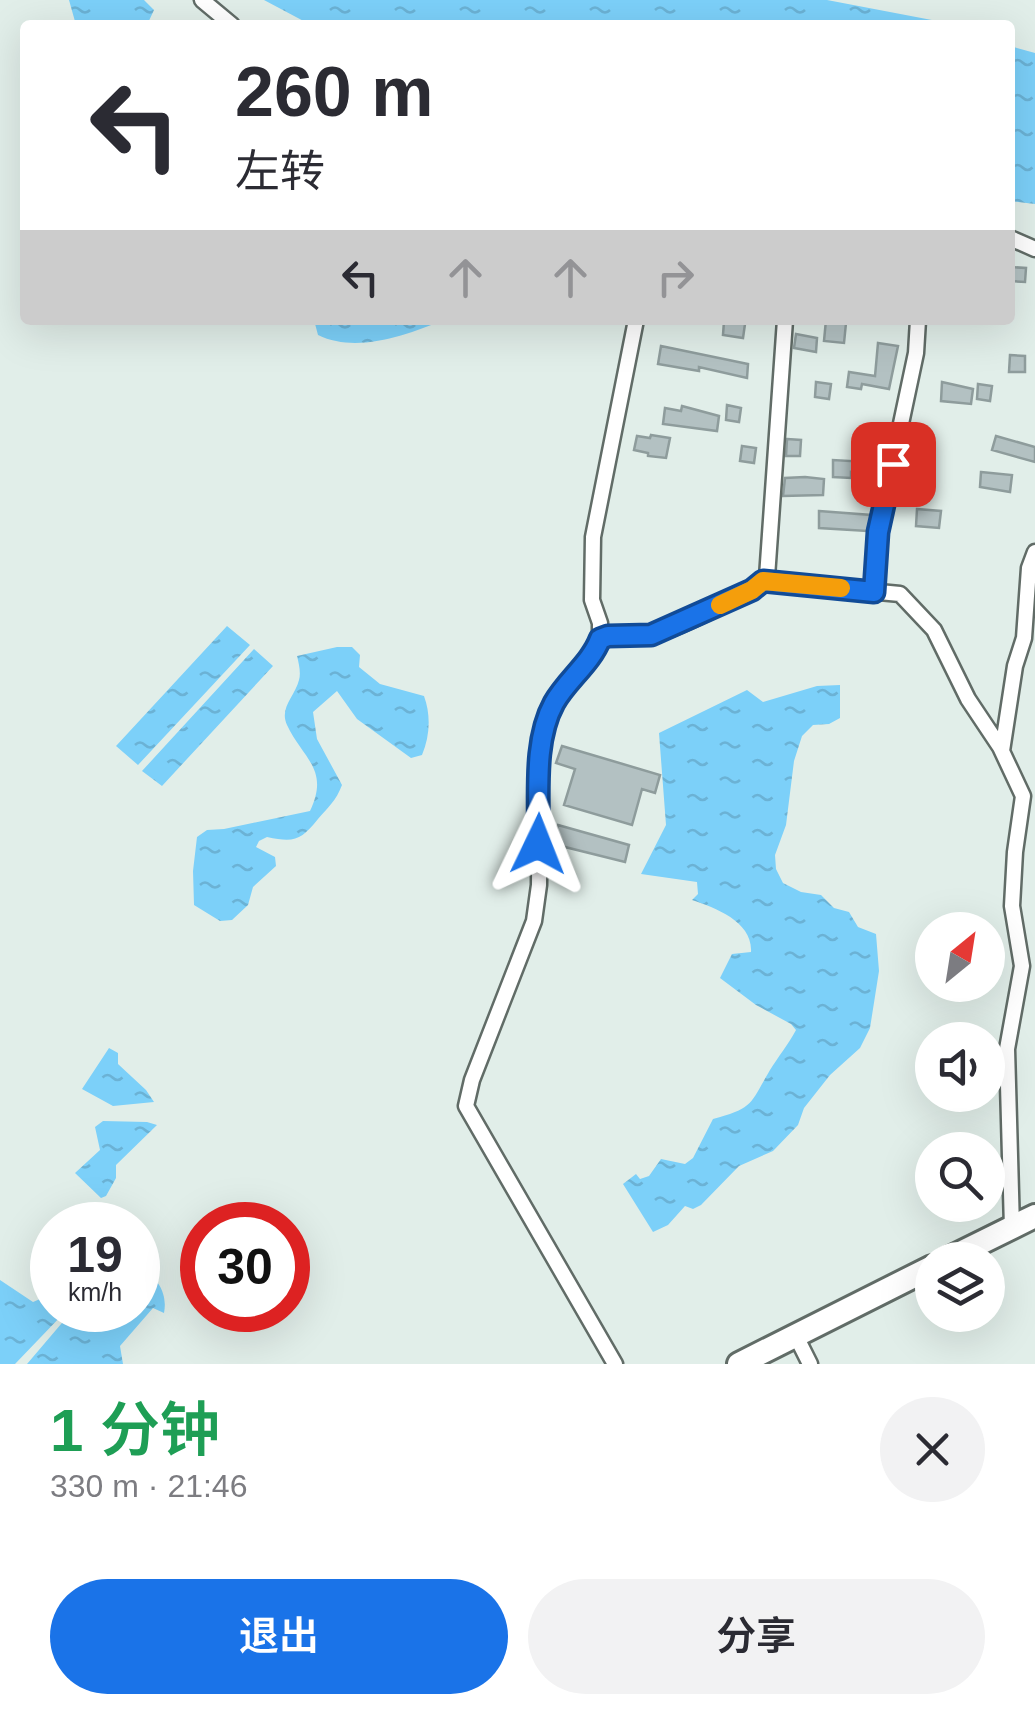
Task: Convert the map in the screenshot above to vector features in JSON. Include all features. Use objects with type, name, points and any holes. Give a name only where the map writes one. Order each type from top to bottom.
[{"type":"main road","points":[[983,1242],[1035,1216]]},
{"type":"main road","points":[[739,1364],[915,1276]]},
{"type":"street","points":[[202,0],[226,20]]},
{"type":"street","points":[[600,639],[600,623],[592,600],[595,526],[635,325]]},
{"type":"street","points":[[616,1364],[466,1106],[534,920],[539,885],[540,758],[553,704],[600,639],[651,635],[752,590],[768,572],[785,325]]},
{"type":"street","points":[[874,592],[878,532],[916,352],[918,325]]},
{"type":"street","points":[[1002,752],[1015,666],[1024,638],[1029,568],[1035,552]]},
{"type":"street","points":[[763,581],[900,594],[934,630],[1024,796],[1012,906],[1022,966],[1007,1049],[1012,1228]]},
{"type":"street","points":[[796,1336],[810,1364]]},
{"type":"water","points":[[69,0],[144,0],[154,10],[149,20],[75,20]]},
{"type":"water","points":[[264,0],[827,0],[932,20],[302,20]]},
{"type":"water","points":[[1015,47],[1035,53],[1035,204],[1015,202]]},
{"type":"water","points":[[315,325],[430,325],[365,343],[318,335]]},
{"type":"water","points":[[227,626],[250,645],[138,765],[116,746]]},
{"type":"water","points":[[352,647],[360,655],[359,667],[380,684],[424,696],[429,726],[422,755],[411,758],[357,719],[337,691],[313,712],[317,739],[342,785],[340,791],[302,836],[284,840],[267,837],[259,841],[256,847],[275,857],[276,866],[253,887],[248,905],[232,920],[220,921],[194,905],[197,837],[207,830],[310,811],[316,774],[293,737],[285,713],[299,680],[297,656]]},
{"type":"water","points":[[254,649],[273,666],[162,786],[142,771]]},
{"type":"water","points":[[840,685],[840,718],[829,724],[813,725],[802,736],[794,761],[786,825],[775,855],[776,869],[783,883],[801,892],[821,895],[834,908],[849,912],[858,927],[876,934],[879,971],[870,1028],[860,1048],[830,1075],[804,1108],[798,1125],[773,1151],[739,1166],[701,1205],[693,1209],[685,1206],[668,1225],[653,1232],[623,1184],[636,1174],[640,1179],[649,1176],[661,1159],[685,1164],[693,1158],[713,1119],[744,1108],[754,1098],[796,1030],[720,978],[732,954],[751,952],[750,941],[740,924],[692,900],[698,894],[697,882],[641,874],[666,825],[659,733],[747,690],[763,702],[817,686]]},
{"type":"water","points":[[109,1048],[118,1053],[118,1064],[154,1102],[113,1106],[82,1089]]},
{"type":"water","points":[[103,1121],[157,1125],[116,1165],[116,1178],[101,1198],[75,1173],[100,1150],[95,1127]]},
{"type":"water","points":[[0,1280],[30,1300],[30,1332],[46,1332],[15,1364],[0,1364]]},
{"type":"water","points":[[160,1286],[164,1299],[164,1313],[160,1311]]},
{"type":"water","points":[[54,1332],[132,1332],[120,1346],[123,1364],[27,1364]]},
{"type":"building","points":[[1015,267],[1026,268],[1025,282],[1015,281]]},
{"type":"building","points":[[724,325],[745,325],[743,338],[723,335]]},
{"type":"building","points":[[826,325],[846,325],[844,343],[824,341]]},
{"type":"building","points":[[796,334],[817,338],[816,352],[794,348]]},
{"type":"building","points":[[878,343],[898,346],[889,389],[862,384],[861,389],[847,387],[849,372],[875,376]]},
{"type":"building","points":[[661,346],[748,364],[747,378],[699,367],[699,371],[658,364]]},
{"type":"building","points":[[1010,355],[1025,356],[1025,372],[1009,372]]},
{"type":"building","points":[[816,382],[831,384],[829,399],[815,397]]},
{"type":"building","points":[[942,382],[973,389],[971,404],[941,401]]},
{"type":"building","points":[[978,384],[992,386],[990,401],[977,399]]},
{"type":"building","points":[[727,405],[741,408],[739,422],[726,420]]},
{"type":"building","points":[[682,406],[719,416],[717,431],[663,424],[665,408],[681,411]]},
{"type":"building","points":[[637,436],[670,438],[666,458],[634,450]]},
{"type":"building","points":[[996,436],[1035,447],[1035,462],[992,450]]},
{"type":"building","points":[[787,439],[801,440],[800,456],[786,456]]},
{"type":"building","points":[[742,446],[756,448],[754,463],[740,461]]},
{"type":"building","points":[[867,457],[883,458],[879,475],[851,472],[851,478],[833,477],[833,460],[867,462]]},
{"type":"building","points":[[981,472],[1012,475],[1010,492],[980,487]]},
{"type":"building","points":[[785,478],[824,479],[823,495],[783,496]]},
{"type":"building","points":[[917,509],[941,511],[939,528],[916,526]]},
{"type":"building","points":[[819,511],[871,515],[867,531],[819,528]]},
{"type":"building","points":[[562,746],[660,775],[655,793],[642,789],[632,825],[564,805],[575,769],[556,763]]},
{"type":"building","points":[[558,825],[629,845],[625,862],[553,844]]},
{"type":"slow traffic","points":[[720,605],[763,581],[841,588]]},
{"type":"route","points":[[538,844],[540,758],[548,718],[553,704],[600,639],[651,635],[752,590],[763,581],[874,592],[878,532],[893,464]]}]
